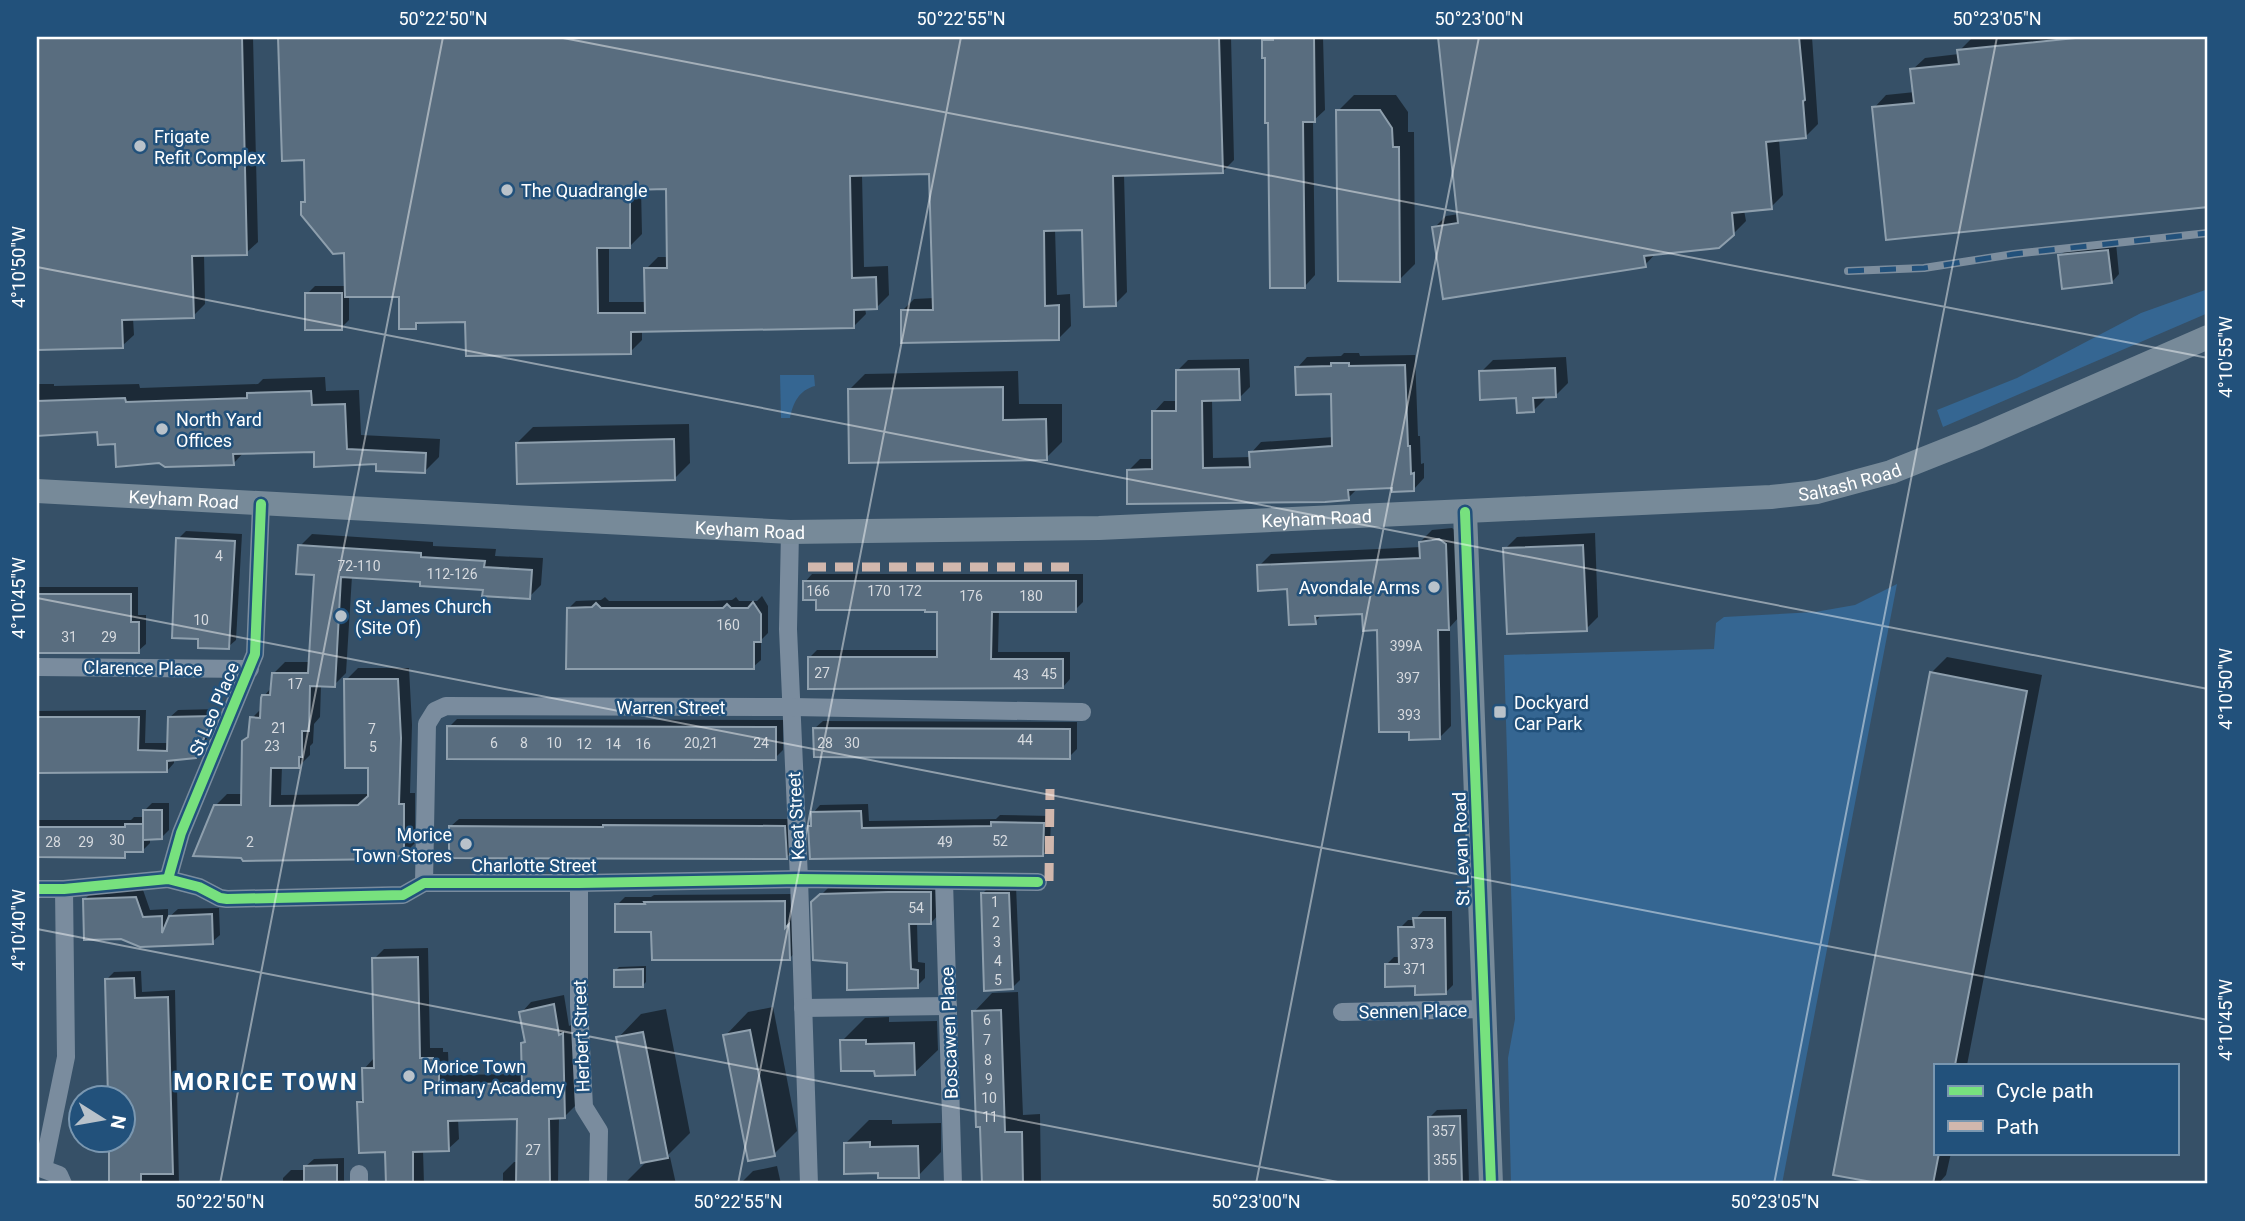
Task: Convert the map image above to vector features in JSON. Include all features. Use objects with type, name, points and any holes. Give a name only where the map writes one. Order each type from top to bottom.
[{"type":"main road","name":"Saltash Road","points":[[1465,512],[1771,497],[1817,492],[1852,484],[1891,472],[1979,437],[2208,337]]},
{"type":"main road","name":"Keyham Road","points":[[37,491],[790,532],[1099,528],[1465,512]]},
{"type":"main road","name":"St Levan Road","points":[[1465,512],[1490,1184]]},
{"type":"street","name":"St Leo Place","points":[[168,879],[181,833],[255,654],[261,504]]},
{"type":"street","name":"Keat Street","points":[[790,532],[788,629],[809,1184]]},
{"type":"street","name":"Clarence Place","points":[[37,667],[250,668]]},
{"type":"street","name":"Warren Street","points":[[425,883],[427,724],[435,711],[446,706],[792,707],[1082,712]]},
{"type":"street","name":"Charlotte Street","points":[[37,889],[168,879],[199,887],[227,899],[403,895],[425,883],[799,879],[1038,882]]},
{"type":"street","name":"Boscawen Place","points":[[944,881],[953,1184]]},
{"type":"street","name":"Herbert Street","points":[[579,883],[579,1006],[584,1107],[599,1131],[597,1184]]},
{"type":"street","points":[[63,1184],[59,1175],[40,1169],[66,1057],[64,889]]},
{"type":"street","points":[[803,1008],[948,1006]]},
{"type":"street","name":"Sennen Place","points":[[1342,1012],[1485,1009]]},
{"type":"shaded area","points":[[2208,289],[2208,313],[1943,427],[1937,410],[2017,378],[2141,313]]},
{"type":"shaded area","points":[[780,375],[814,375],[815,386],[798,398],[790,418],[781,418]]},
{"type":"shaded area","points":[[1897,584],[1782,1184],[1511,1184],[1508,1058],[1515,1019],[1504,655],[1714,649],[1716,623],[1724,617],[1815,612],[1855,605]]},
{"type":"building","name":"Frigate Refit Complex","points":[[37,37],[242,37],[247,255],[192,256],[194,318],[122,320],[123,348],[37,350]]},
{"type":"building","name":"The Quadrangle","points":[[278,37],[1219,37],[1223,173],[1113,176],[1116,306],[1084,307],[1082,230],[1044,231],[1045,306],[1059,305],[1059,340],[901,343],[901,310],[933,310],[929,174],[850,176],[852,278],[876,277],[877,309],[854,310],[854,328],[631,332],[631,354],[466,356],[465,322],[416,323],[416,329],[399,329],[399,297],[345,297],[344,253],[333,254],[301,215],[301,202],[305,202],[304,160],[282,161]],"holes":[[[666,189],[667,268],[644,268],[645,313],[598,313],[597,248],[630,248],[630,190]]]},
{"type":"building","points":[[1273,37],[1314,37],[1315,122],[1303,122],[1305,288],[1270,288],[1268,123],[1265,123],[1265,58],[1262,58],[1262,40],[1273,40]]},
{"type":"building","points":[[1438,37],[1799,37],[1806,138],[1766,142],[1772,209],[1732,213],[1734,235],[1719,248],[1644,256],[1646,267],[1443,299],[1432,227],[1458,223]]},
{"type":"building","points":[[2085,37],[2208,37],[2208,207],[1886,240],[1872,107],[1914,103],[1910,69],[1959,64],[1957,50]]},
{"type":"building","points":[[1336,110],[1380,110],[1392,128],[1393,147],[1399,147],[1400,282],[1338,281]]},
{"type":"building","points":[[2108,250],[2112,283],[2062,289],[2058,255]]},
{"type":"building","points":[[305,293],[342,293],[342,330],[305,330]]},
{"type":"building","points":[[1331,363],[1349,363],[1349,366],[1405,365],[1408,446],[1411,474],[1414,473],[1414,491],[1392,492],[1392,488],[1348,490],[1349,500],[1325,502],[1127,504],[1127,470],[1152,469],[1152,411],[1176,411],[1176,370],[1239,369],[1240,400],[1202,401],[1203,468],[1250,467],[1249,452],[1332,446],[1331,394],[1296,395],[1295,367],[1331,366]]},
{"type":"building","points":[[1555,368],[1556,397],[1533,398],[1534,412],[1517,413],[1516,398],[1480,400],[1479,371]]},
{"type":"building","points":[[1003,387],[1003,420],[1046,419],[1047,460],[849,463],[848,389]]},
{"type":"building","name":"North Yard Offices","points":[[311,391],[312,405],[345,404],[347,449],[426,453],[425,473],[376,471],[376,464],[314,467],[314,452],[233,454],[234,465],[165,467],[159,463],[116,467],[115,444],[98,445],[97,432],[37,436],[37,401],[125,398],[126,402],[247,398],[247,393]]},
{"type":"building","points":[[674,439],[675,480],[517,484],[516,443]]},
{"type":"building","points":[[176,538],[235,541],[229,649],[198,648],[198,639],[172,638]]},
{"type":"building","points":[[1439,539],[1446,544],[1449,630],[1438,630],[1440,739],[1409,740],[1409,732],[1379,732],[1377,630],[1363,631],[1362,614],[1315,616],[1316,624],[1289,625],[1287,589],[1258,591],[1257,565],[1420,558],[1419,542]]},
{"type":"building","points":[[298,545],[421,553],[421,557],[485,561],[484,567],[532,570],[530,599],[482,596],[483,590],[420,586],[420,582],[341,577],[335,687],[310,686],[309,731],[302,731],[302,757],[299,757],[299,768],[271,768],[270,806],[358,805],[368,796],[368,768],[345,768],[344,679],[398,679],[401,738],[399,804],[404,804],[404,856],[398,856],[397,859],[243,861],[241,858],[193,856],[214,805],[241,805],[242,741],[248,737],[250,717],[260,718],[261,698],[262,695],[270,695],[272,673],[308,673],[314,575],[296,574]]},
{"type":"building","points":[[1583,545],[1587,631],[1507,634],[1503,548]]},
{"type":"building","points":[[803,581],[1076,581],[1076,612],[992,612],[991,659],[1063,659],[1063,688],[808,689],[808,657],[937,657],[937,612],[816,610],[816,600],[803,600]]},
{"type":"building","points":[[37,594],[131,594],[131,622],[139,622],[139,653],[37,653]]},
{"type":"building","points":[[753,602],[761,614],[761,642],[754,642],[754,669],[566,669],[567,608],[592,607],[596,603],[601,608],[723,608],[727,604],[731,608],[748,608]]},
{"type":"building","points":[[1930,672],[2027,691],[1955,1064],[1934,1064],[1934,1154],[1939,1154],[1933,1184],[1883,1184],[1833,1175]]},
{"type":"building","points":[[213,716],[196,758],[167,761],[167,772],[37,773],[37,717],[139,717],[138,750],[167,751],[168,717]]},
{"type":"building","points":[[447,726],[776,727],[776,760],[447,759]]},
{"type":"building","points":[[813,728],[1070,729],[1070,759],[814,757]]},
{"type":"building","points":[[143,810],[162,810],[162,839],[143,840]]},
{"type":"building","points":[[861,811],[862,828],[991,826],[991,822],[1044,823],[1043,856],[810,859],[808,826],[811,826],[811,812]]},
{"type":"building","points":[[125,824],[143,824],[143,852],[125,852],[125,858],[37,857],[37,827],[125,827]]},
{"type":"building","points":[[449,826],[785,826],[787,859],[449,858]]},
{"type":"building","points":[[931,892],[931,924],[909,924],[911,969],[918,970],[918,988],[847,990],[847,963],[813,960],[811,902],[820,894]]},
{"type":"building","points":[[981,893],[1009,893],[1013,989],[984,991]]},
{"type":"building","points":[[136,897],[143,917],[162,916],[162,933],[169,916],[212,914],[213,944],[140,947],[121,939],[84,940],[83,899]]},
{"type":"building","points":[[785,901],[785,928],[789,924],[790,960],[652,960],[651,932],[615,932],[615,904]]},
{"type":"building","points":[[1413,918],[1445,918],[1446,994],[1415,995],[1415,986],[1385,987],[1385,964],[1399,964],[1398,927],[1414,927]]},
{"type":"building","points":[[418,957],[420,1058],[433,1058],[433,1062],[439,1062],[439,1085],[522,1083],[521,1043],[525,1042],[519,1012],[554,1004],[559,1035],[563,1033],[565,1118],[549,1119],[550,1184],[516,1184],[517,1119],[448,1121],[449,1151],[413,1152],[413,1184],[386,1184],[385,1152],[359,1153],[357,1102],[363,1102],[362,1068],[374,1068],[372,958]]},
{"type":"building","points":[[643,969],[643,987],[614,987],[614,970]]},
{"type":"building","points":[[134,978],[135,998],[168,997],[173,1174],[141,1174],[141,1184],[109,1184],[109,1154],[136,1154],[136,1084],[108,1084],[105,979]]},
{"type":"building","points":[[1001,1010],[1005,1132],[1022,1132],[1023,1184],[982,1184],[980,1127],[976,1127],[972,1011]]},
{"type":"building","points":[[750,1030],[775,1156],[748,1161],[723,1035]]},
{"type":"building","points":[[643,1032],[668,1158],[641,1163],[616,1037]]},
{"type":"building","points":[[840,1040],[866,1040],[866,1044],[914,1043],[915,1075],[875,1076],[874,1071],[841,1071]]},
{"type":"building","points":[[1460,1116],[1462,1184],[1429,1184],[1428,1117]]},
{"type":"building","points":[[870,1142],[870,1147],[918,1146],[919,1178],[878,1178],[878,1173],[844,1174],[844,1143]]},
{"type":"building","points":[[337,1165],[337,1184],[304,1184],[304,1166]]},
{"type":"railway","points":[[1848,271],[1924,268],[2014,254],[2208,233]]},
{"type":"marked path","points":[[808,567],[1072,567]]},
{"type":"marked path","points":[[1049,881],[1050,789]]},
{"type":"cycle path","points":[[168,879],[181,833],[255,654],[261,504]]},
{"type":"cycle path","points":[[1465,512],[1491,1184]]},
{"type":"cycle path","points":[[37,889],[168,879],[199,887],[227,899],[403,895],[424,883],[799,879],[1038,882]]},
{"type":"place","name":"Frigate Refit Complex","points":[[140,146]]},
{"type":"place","name":"The Quadrangle","points":[[507,190]]},
{"type":"place","name":"North Yard Offices","points":[[162,429]]},
{"type":"place","name":"Avondale Arms","points":[[1434,587]]},
{"type":"place","name":"St James Church (Site Of)","points":[[341,616]]},
{"type":"place","name":"Dockyard Car Park","points":[[1500,712]]},
{"type":"place","name":"Morice Town Stores","points":[[466,844]]},
{"type":"place","name":"Morice Town Primary Academy","points":[[409,1076]]},
{"type":"district","name":"MORICE TOWN","points":[[266,1082]]}]
